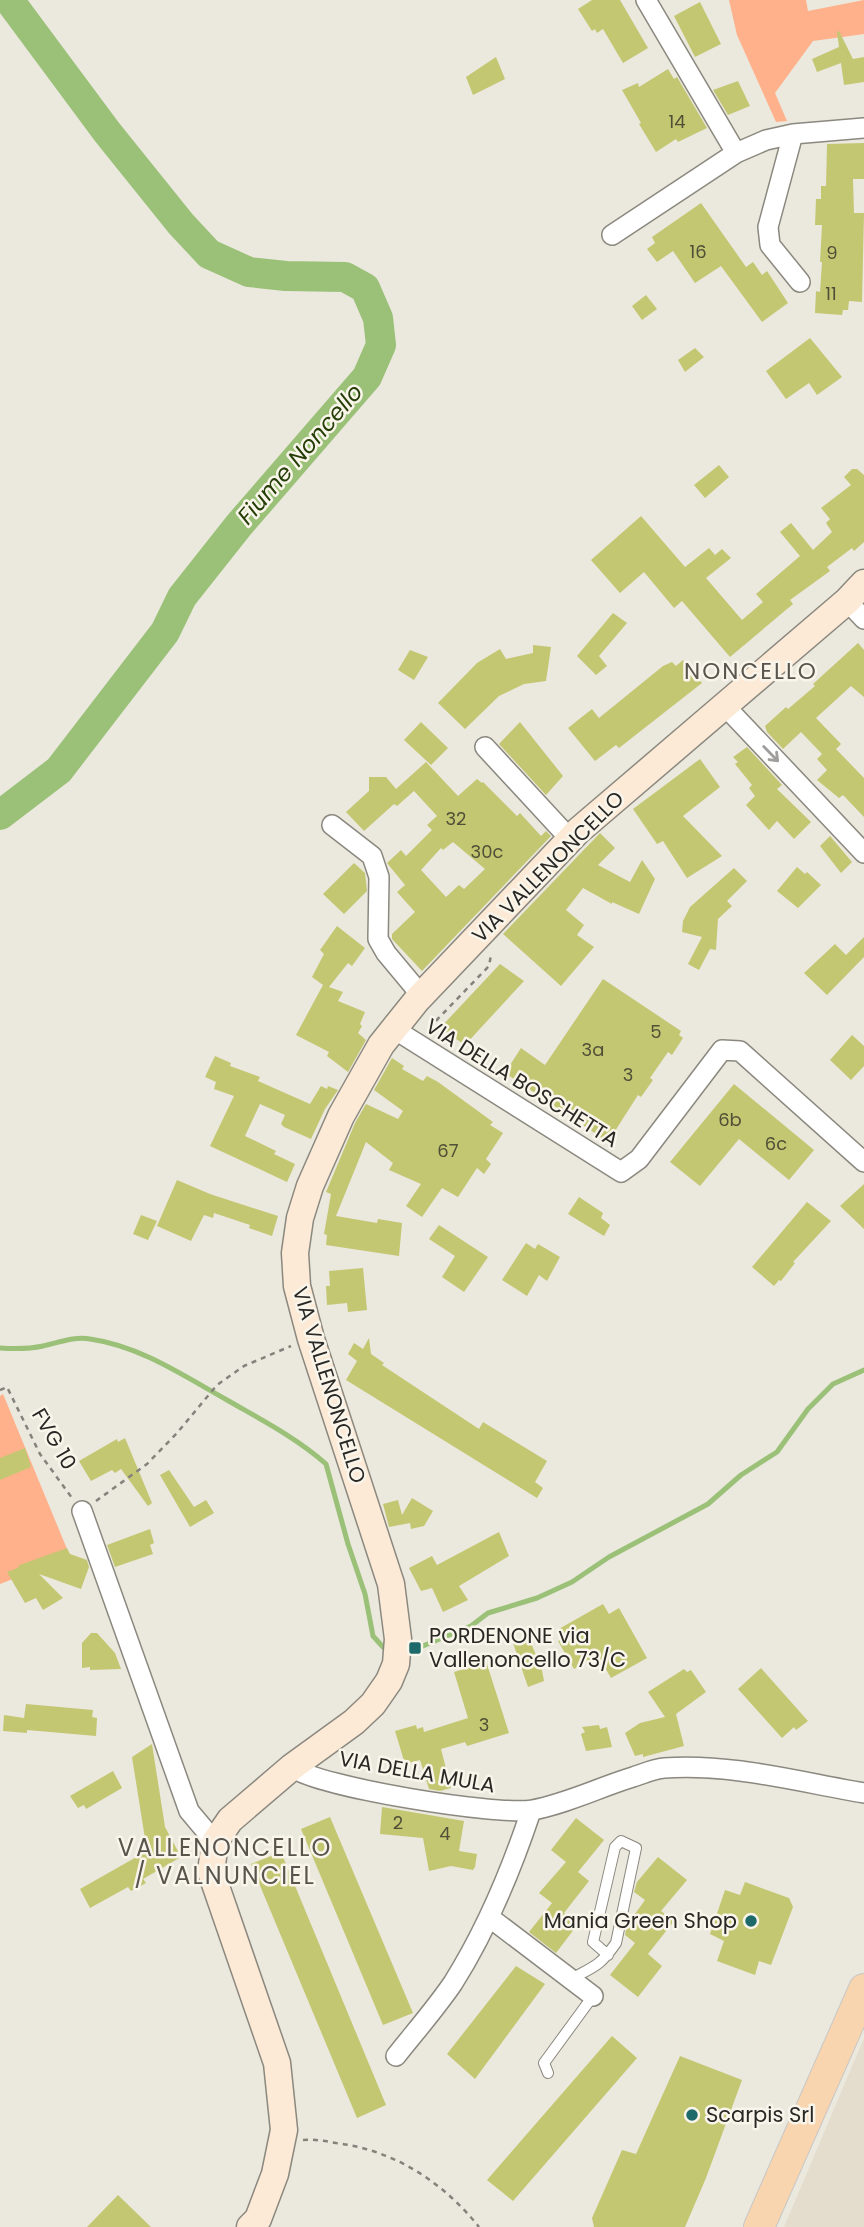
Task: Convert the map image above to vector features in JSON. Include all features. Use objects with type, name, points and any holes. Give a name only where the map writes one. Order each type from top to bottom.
[{"type":"main road","points":[[759,2227],[864,1989]]},
{"type":"street","points":[[646,0],[736,153]]},
{"type":"street","points":[[612,235],[736,153],[766,140],[793,134],[864,128]]},
{"type":"street","points":[[793,134],[768,227],[770,245],[800,282]]},
{"type":"street","name":"VIA VALLENONCELLO","points":[[215,1842],[230,1820],[292,1767],[348,1727],[373,1704],[389,1681],[396,1664],[398,1639],[391,1584],[311,1339],[297,1286],[295,1253],[300,1218],[310,1186],[341,1116],[381,1045],[404,1035],[421,995],[570,840],[723,705],[858,601]]},
{"type":"street","points":[[723,705],[864,853]]},
{"type":"street","points":[[485,747],[570,840]]},
{"type":"street","points":[[332,825],[372,856],[379,877],[378,939],[386,953],[421,995]]},
{"type":"street","name":"VIA DELLA BOSCHETTA","points":[[404,1035],[621,1172],[639,1159],[722,1050],[740,1051],[864,1162]]},
{"type":"street","points":[[82,1511],[189,1811],[215,1842],[211,1872],[277,2063],[284,2130],[275,2174],[258,2219],[250,2227]]},
{"type":"street","name":"VIA DELLA MULA","points":[[292,1767],[298,1772],[340,1784],[445,1804],[494,1810],[531,1811],[661,1768],[732,1770],[864,1793]]},
{"type":"street","points":[[396,2056],[452,1984],[489,1917],[510,1872],[531,1811]]},
{"type":"street","points":[[489,1917],[593,1996]]},
{"type":"lane","points":[[570,1979],[601,1964],[608,1955],[616,1943],[636,1848],[621,1841],[615,1847],[593,1942],[608,1955]]},
{"type":"lane","points":[[548,2073],[544,2063],[593,1996]]},
{"type":"path","points":[[404,1035],[489,966],[492,952]]},
{"type":"path","points":[[82,1511],[147,1464],[217,1385],[244,1366],[278,1350],[311,1339]]},
{"type":"path","name":"FVG 10","points":[[0,1390],[7,1387],[40,1454],[82,1511]]},
{"type":"path","points":[[282,2141],[309,2139],[350,2145],[382,2154],[421,2172],[454,2198],[479,2227]]},
{"type":"shaded area","points":[[729,0],[806,0],[808,11],[864,0],[864,34],[813,41],[775,93],[787,121],[776,122],[737,35]]},
{"type":"shaded area","points":[[3,1394],[67,1549],[56,1553],[59,1561],[0,1584],[0,1396]]},
{"type":"shaded area","points":[[864,2038],[864,2227],[784,2227]]},
{"type":"building","points":[[592,0],[620,0],[648,48],[623,63],[603,29],[597,33],[595,29],[592,31],[578,9]]},
{"type":"building","points":[[700,2],[721,44],[695,57],[674,16]]},
{"type":"building","points":[[839,31],[853,59],[864,57],[864,82],[844,85],[841,63],[817,72],[812,59],[839,47]]},
{"type":"building","points":[[496,57],[505,79],[473,95],[466,77]]},
{"type":"building","points":[[668,69],[674,79],[677,77],[707,128],[678,142],[676,139],[656,152],[622,90],[638,83],[639,87]]},
{"type":"building","points":[[738,81],[750,106],[728,115],[713,90]]},
{"type":"building","points":[[864,143],[864,179],[853,179],[854,213],[864,213],[862,302],[849,301],[848,310],[843,310],[842,315],[815,313],[822,262],[822,225],[815,225],[816,199],[821,199],[821,186],[826,186],[827,144]]},
{"type":"building","points":[[701,203],[746,267],[753,262],[762,275],[767,271],[788,303],[762,322],[721,266],[695,283],[673,251],[657,262],[647,249],[655,243],[652,237]]},
{"type":"building","points":[[646,295],[657,309],[642,320],[632,306]]},
{"type":"building","points":[[810,338],[842,377],[817,395],[809,383],[786,399],[766,371]]},
{"type":"building","points":[[695,348],[704,357],[685,372],[678,360]]},
{"type":"building","points":[[719,465],[729,477],[705,498],[694,485]]},
{"type":"building","points":[[852,469],[857,469],[864,475],[864,542],[827,567],[830,571],[790,600],[793,604],[730,657],[682,601],[674,608],[644,572],[620,593],[591,560],[641,516],[685,567],[709,548],[715,555],[722,549],[731,558],[706,578],[742,620],[763,602],[756,594],[800,556],[780,532],[791,523],[813,550],[832,532],[826,523],[830,519],[821,508],[851,485],[844,477]]},
{"type":"building","points":[[613,613],[627,623],[599,656],[607,666],[596,675],[577,656]]},
{"type":"building","points":[[858,643],[864,650],[864,697],[851,686],[816,718],[841,744],[836,749],[864,778],[864,817],[843,795],[839,798],[817,780],[827,770],[817,759],[822,754],[801,732],[783,749],[767,732],[765,726],[815,686],[813,684]]},
{"type":"building","points":[[533,645],[551,647],[546,681],[524,684],[499,696],[465,729],[438,703],[477,663],[500,649],[506,659],[533,653]]},
{"type":"building","points":[[410,650],[428,657],[414,680],[398,670]]},
{"type":"building","points":[[683,660],[702,683],[619,748],[616,745],[595,761],[568,728],[592,709],[599,718],[663,666],[672,662],[676,666]]},
{"type":"building","points":[[421,722],[448,748],[431,765],[404,740]]},
{"type":"building","points":[[520,722],[563,776],[546,795],[499,744]]},
{"type":"building","points":[[747,747],[782,785],[777,789],[811,822],[794,839],[777,821],[769,830],[746,805],[755,796],[749,788],[752,785],[735,764],[738,762],[733,757]]},
{"type":"building","points":[[700,759],[720,787],[683,816],[722,856],[687,878],[663,841],[657,844],[633,809]]},
{"type":"building","points":[[426,762],[458,796],[477,779],[517,816],[520,813],[541,836],[546,831],[551,836],[422,971],[392,939],[392,934],[415,912],[397,892],[405,885],[387,863],[401,850],[406,856],[432,830],[427,825],[437,816],[414,791],[397,806],[394,804],[364,831],[346,812],[369,791],[369,777],[386,777],[396,789]],"holes":[[[453,842],[485,869],[464,889],[459,885],[446,897],[421,870],[441,848],[443,850]]]},
{"type":"building","points":[[600,833],[615,848],[598,865],[630,882],[642,860],[655,879],[639,914],[612,904],[583,888],[566,910],[584,925],[577,935],[594,947],[561,986],[503,934]]},
{"type":"building","points":[[830,836],[852,862],[841,873],[820,846]]},
{"type":"building","points":[[354,863],[365,873],[367,891],[344,914],[323,894]]},
{"type":"building","points":[[797,867],[821,885],[798,908],[777,891]]},
{"type":"building","points":[[734,868],[747,881],[727,901],[732,906],[718,919],[716,950],[710,949],[699,970],[688,964],[702,937],[682,932],[683,921],[690,907]]},
{"type":"building","points":[[337,926],[365,948],[352,966],[348,963],[329,987],[343,992],[338,1001],[365,1012],[358,1033],[366,1040],[348,1072],[327,1056],[329,1052],[296,1035],[323,985],[312,977],[324,954],[320,950]]},
{"type":"building","points":[[864,937],[864,957],[827,995],[804,973],[835,944],[846,955]]},
{"type":"building","points":[[500,964],[524,981],[465,1045],[440,1028]]},
{"type":"building","points":[[603,979],[681,1031],[679,1035],[683,1038],[672,1055],[668,1052],[650,1078],[653,1080],[641,1097],[638,1095],[608,1142],[505,1073],[521,1048],[545,1065]]},
{"type":"building","points":[[852,1035],[864,1046],[864,1066],[851,1080],[830,1060]]},
{"type":"building","points":[[215,1056],[231,1063],[230,1066],[260,1077],[258,1081],[310,1104],[321,1086],[338,1090],[325,1109],[311,1139],[284,1127],[281,1124],[285,1115],[260,1104],[245,1136],[295,1164],[287,1182],[210,1146],[234,1096],[214,1089],[216,1082],[205,1077]]},
{"type":"building","points":[[392,1058],[404,1066],[402,1069],[423,1081],[427,1076],[438,1082],[493,1122],[490,1125],[503,1133],[486,1159],[491,1164],[484,1174],[477,1168],[458,1197],[442,1188],[422,1217],[406,1206],[421,1184],[389,1170],[393,1163],[366,1142],[336,1216],[377,1223],[378,1219],[402,1223],[399,1256],[326,1245],[327,1235],[324,1234],[331,1194],[326,1192],[355,1123],[366,1104],[398,1119],[403,1111],[374,1090]]},
{"type":"building","points":[[734,1084],[814,1150],[789,1180],[739,1139],[700,1186],[670,1162]]},
{"type":"building","points":[[177,1180],[210,1194],[278,1216],[272,1236],[249,1228],[250,1225],[214,1213],[213,1218],[204,1215],[191,1241],[157,1226]]},
{"type":"building","points":[[864,1184],[864,1229],[840,1206]]},
{"type":"building","points":[[579,1197],[603,1213],[601,1218],[610,1225],[604,1236],[568,1214]]},
{"type":"building","points":[[807,1202],[831,1221],[774,1286],[752,1267]]},
{"type":"building","points":[[141,1215],[157,1221],[148,1240],[133,1234]]},
{"type":"building","points":[[439,1225],[488,1257],[464,1292],[442,1277],[455,1256],[429,1239]]},
{"type":"building","points":[[526,1243],[535,1249],[538,1244],[560,1257],[547,1281],[539,1275],[527,1296],[502,1280]]},
{"type":"building","points":[[363,1268],[367,1310],[348,1312],[347,1303],[327,1305],[326,1286],[330,1286],[329,1271]]},
{"type":"building","points":[[369,1338],[371,1354],[384,1363],[382,1365],[479,1429],[483,1422],[547,1461],[535,1482],[543,1488],[537,1498],[346,1380],[357,1361],[348,1354],[354,1343],[363,1349]]},
{"type":"building","points":[[125,1438],[152,1503],[148,1506],[121,1469],[115,1473],[112,1470],[91,1481],[79,1461],[117,1439],[118,1442]]},
{"type":"building","points":[[25,1448],[31,1467],[0,1480],[0,1458]]},
{"type":"building","points":[[169,1470],[194,1507],[206,1500],[214,1513],[190,1527],[160,1475]]},
{"type":"building","points":[[412,1498],[433,1511],[424,1526],[411,1529],[410,1523],[389,1527],[383,1504],[398,1500],[402,1515]]},
{"type":"building","points":[[150,1529],[154,1543],[150,1545],[153,1554],[115,1567],[107,1545]]},
{"type":"building","points":[[499,1532],[509,1556],[459,1586],[468,1600],[443,1612],[432,1588],[421,1591],[409,1568],[432,1556],[437,1565]]},
{"type":"building","points":[[67,1548],[70,1554],[87,1560],[89,1567],[81,1589],[39,1574],[63,1598],[43,1610],[36,1598],[25,1603],[7,1572]]},
{"type":"building","points":[[603,1604],[609,1614],[619,1608],[647,1658],[611,1678],[598,1655],[574,1669],[558,1641],[562,1639],[557,1630]]},
{"type":"building","points":[[91,1633],[97,1633],[115,1653],[121,1669],[82,1668],[82,1643]]},
{"type":"building","points":[[529,1638],[544,1681],[528,1687],[513,1643]]},
{"type":"building","points":[[485,1658],[509,1733],[467,1746],[465,1742],[441,1749],[451,1788],[440,1791],[429,1789],[420,1760],[405,1764],[395,1731],[416,1725],[417,1729],[423,1727],[424,1732],[468,1718],[454,1672],[470,1667],[468,1663]]},
{"type":"building","points":[[761,1668],[808,1721],[796,1730],[794,1727],[782,1738],[738,1689]]},
{"type":"building","points":[[684,1669],[687,1672],[691,1670],[706,1692],[676,1714],[684,1746],[643,1757],[643,1754],[635,1756],[625,1733],[640,1723],[665,1717],[648,1692]]},
{"type":"building","points":[[26,1704],[93,1710],[92,1717],[97,1718],[96,1736],[27,1730],[27,1733],[3,1731],[4,1715],[24,1718]]},
{"type":"building","points":[[599,1725],[600,1729],[607,1727],[612,1747],[586,1751],[581,1734],[585,1732],[582,1727]]},
{"type":"building","points":[[152,1744],[165,1827],[181,1857],[143,1879],[146,1883],[131,1891],[128,1887],[90,1908],[80,1889],[147,1851],[132,1757]]},
{"type":"building","points":[[113,1771],[122,1788],[86,1809],[84,1805],[78,1808],[70,1796]]},
{"type":"building","points":[[382,1807],[464,1821],[459,1851],[477,1854],[473,1870],[451,1866],[429,1871],[423,1838],[380,1834]]},
{"type":"building","points":[[330,1817],[413,2013],[383,2025],[301,1829]]},
{"type":"building","points":[[576,1818],[604,1840],[578,1872],[589,1881],[564,1913],[578,1924],[556,1953],[529,1932],[552,1903],[539,1893],[566,1862],[551,1850]]},
{"type":"building","points":[[281,1852],[386,2105],[357,2118],[251,1864]]},
{"type":"building","points":[[658,1857],[687,1880],[661,1911],[674,1921],[648,1954],[662,1966],[638,1997],[610,1975],[635,1943],[625,1935],[627,1925],[645,1900],[634,1892],[637,1882]]},
{"type":"building","name":"Mania Green Shop","points":[[745,1882],[789,1898],[793,1907],[771,1965],[759,1961],[755,1975],[717,1961],[724,1941],[710,1934],[725,1890],[740,1895]]},
{"type":"building","points":[[516,1966],[545,1984],[475,2079],[447,2054]]},
{"type":"building","points":[[612,2036],[637,2058],[513,2201],[487,2180]]},
{"type":"building","name":"Scarpis Srl","points":[[680,2056],[742,2080],[685,2227],[594,2227],[592,2218],[622,2150],[636,2154]]},
{"type":"building","points":[[118,2195],[151,2227],[87,2227]]},
{"type":"waterway","name":"Fiume Noncello","points":[[0,815],[59,770],[165,632],[182,597],[239,525],[367,377],[381,345],[378,318],[365,288],[345,277],[249,272],[209,254],[181,224],[107,132],[9,0]]},
{"type":"waterway","points":[[0,1348],[32,1348],[84,1338],[126,1348],[194,1381],[278,1429],[315,1455],[326,1464],[365,1594],[373,1636],[383,1647]]},
{"type":"waterway","points":[[418,1648],[471,1626],[488,1613],[537,1598],[572,1582],[609,1557],[708,1504],[741,1475],[777,1452],[808,1409],[833,1384],[864,1370]]},
{"type":"place","name":"PORDENONE via Vallenoncello 73/C","points":[[415,1648]]},
{"type":"place","name":"Mania Green Shop","points":[[751,1921]]},
{"type":"place","name":"Scarpis Srl","points":[[692,2115]]},
{"type":"district","name":"NONCELLO","points":[[751,671]]},
{"type":"district","name":"VALLENONCELLO / VALNUNCIEL","points":[[225,1862]]}]
